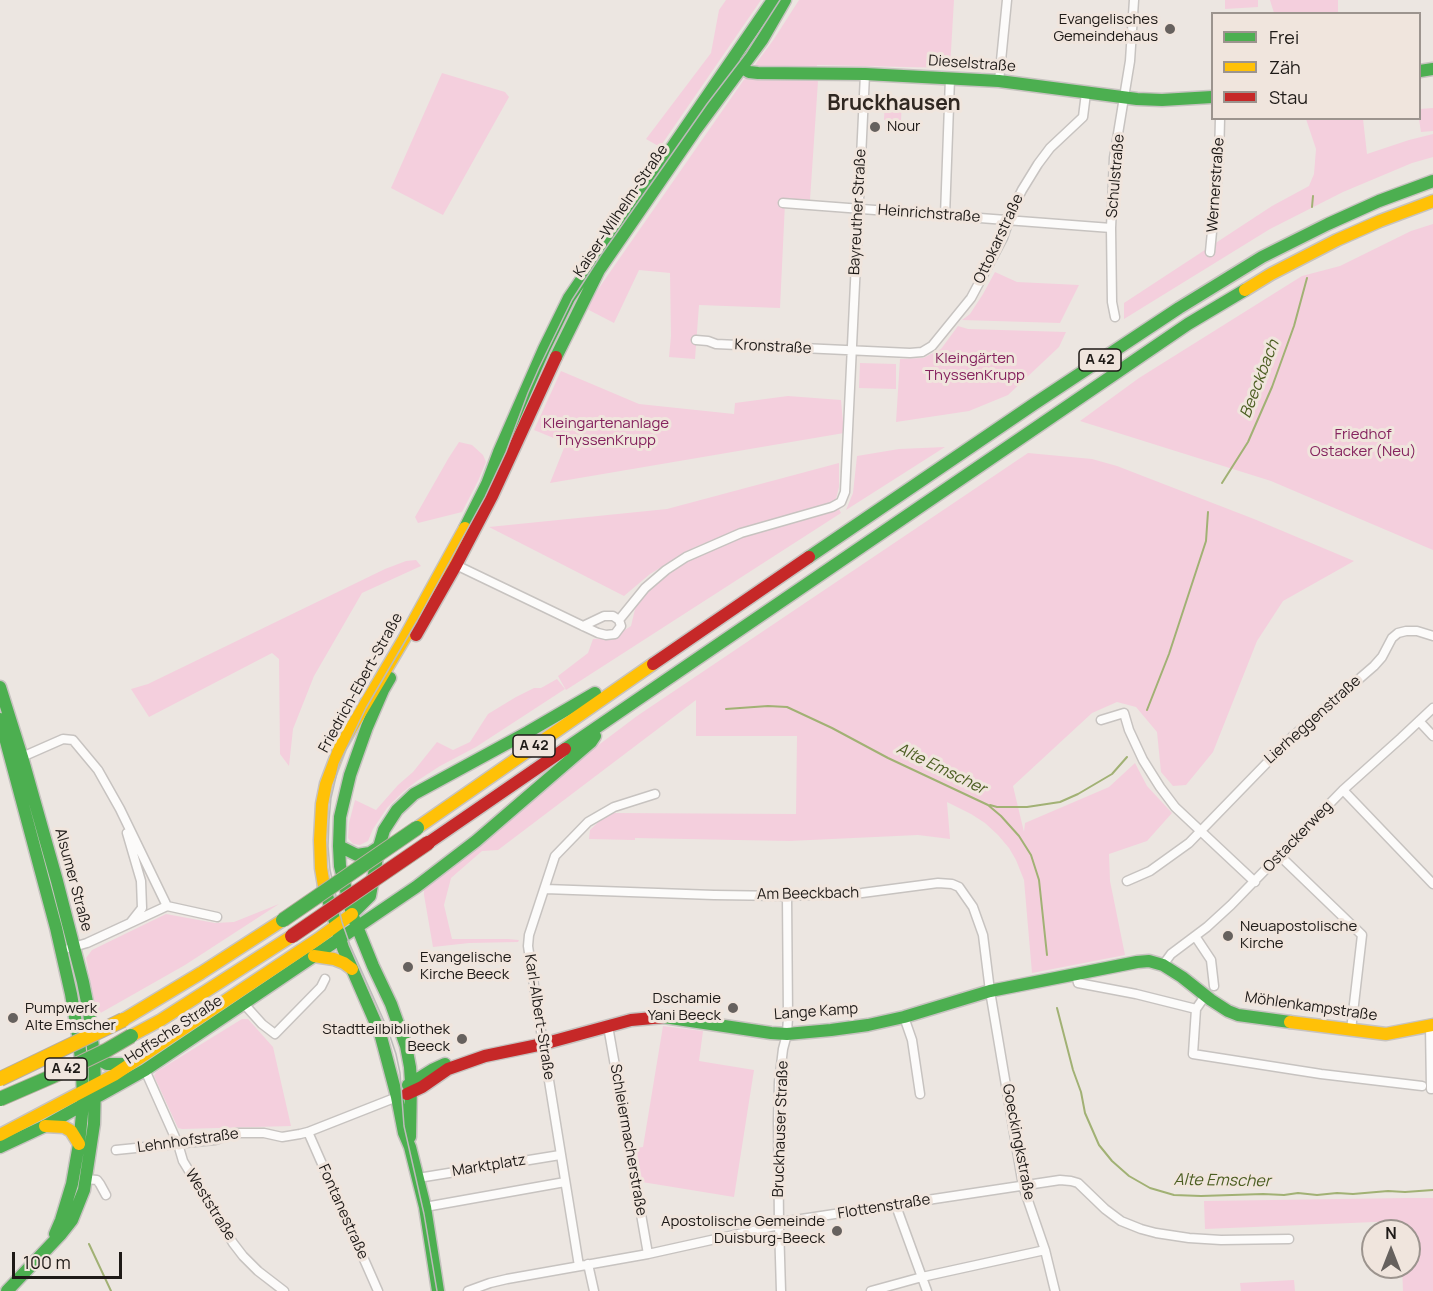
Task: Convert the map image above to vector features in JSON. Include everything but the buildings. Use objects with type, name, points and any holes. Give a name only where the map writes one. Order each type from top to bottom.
[{"type":"main road","name":"Kaiser-Wilhelm-Straße","points":[[475,520],[499,452],[569,298],[737,65],[773,0]]},
{"type":"main road","name":"Kaiser-Wilhelm-Straße","points":[[737,65],[762,39],[785,0]]},
{"type":"main road","name":"Dieselstraße","points":[[737,65],[749,72],[758,73],[865,74],[999,81],[1125,98],[1162,100],[1211,97]]},
{"type":"main road","name":"A 42","points":[[0,1079],[46,1059],[123,1020],[283,920],[652,664],[1179,308],[1262,257],[1328,224],[1379,201],[1433,181]]},
{"type":"main road","name":"A 42","points":[[0,1099],[107,1050],[213,988],[1188,324],[1271,274],[1337,240],[1433,201]]},
{"type":"main road","name":"Friedrich-Ebert-Straße","points":[[410,1147],[411,1087],[408,1056],[391,1004],[354,920],[340,866],[340,817],[350,775],[383,690],[475,520]]},
{"type":"main road","name":"Friedrich-Ebert-Straße","points":[[438,1291],[425,1207],[410,1147],[404,1133],[380,1033],[338,932],[324,888],[320,826],[326,783],[340,747],[452,563]]},
{"type":"main road","points":[[354,920],[373,885],[384,830],[397,810],[414,794],[615,682],[652,664]]},
{"type":"main road","name":"Alsumer Straße","points":[[0,687],[57,881],[82,1071],[89,1094]]},
{"type":"main road","name":"Alsumer Straße","points":[[0,719],[44,881],[67,949],[83,982],[94,1057],[89,1094]]},
{"type":"main road","name":"Hoffsche Straße","points":[[139,1067],[354,920],[416,887],[476,841],[591,742],[604,722]]},
{"type":"main road","points":[[339,846],[357,855],[370,853],[379,847]]},
{"type":"main road","name":"Hoffsche Straße","points":[[0,1135],[89,1094],[244,1004],[314,956],[338,932]]},
{"type":"main road","points":[[314,956],[334,959],[353,970]]},
{"type":"main road","name":"Lange Kamp","points":[[411,1087],[422,1087],[454,1066],[485,1056],[543,1044],[631,1020],[666,1017],[787,1034],[831,1030],[904,1017],[990,991],[1137,962],[1149,961],[1163,965]]},
{"type":"main road","name":"Möhlenkampstraße","points":[[1163,965],[1209,991],[1228,1011],[1238,1015],[1386,1034],[1432,1025]]},
{"type":"main road","points":[[408,1056],[422,1065],[440,1066]]},
{"type":"main road","name":"Lange Kamp","points":[[397,1097],[440,1066],[468,1057],[485,1056]]},
{"type":"main road","points":[[94,1057],[107,1064],[139,1067]]},
{"type":"main road","points":[[47,1248],[56,1232],[72,1184],[89,1094]]},
{"type":"main road","points":[[7,1291],[72,1220],[84,1191],[91,1146],[89,1094]]},
{"type":"main road","name":"Hoffsche Straße","points":[[0,1147],[45,1126],[89,1094]]},
{"type":"main road","points":[[45,1126],[64,1127],[71,1131],[79,1144]]},
{"type":"street","points":[[999,81],[1007,0]]},
{"type":"street","name":"Schulstraße","points":[[1115,317],[1112,302],[1111,228],[1114,158],[1130,61],[1134,0]]},
{"type":"street","name":"Bayreuther Straße","points":[[619,620],[645,588],[686,557],[741,534],[832,507],[841,502],[845,492],[865,74]]},
{"type":"street","points":[[945,216],[950,78]]},
{"type":"street","name":"Ottokarstraße","points":[[851,351],[910,353],[922,352],[932,346],[971,298],[1003,238],[1022,190],[1038,164],[1050,148],[1083,117],[1086,93]]},
{"type":"street","name":"Wernerstraße","points":[[1210,252],[1219,160],[1220,120]]},
{"type":"street","name":"Heinrichstraße","points":[[783,203],[1111,228]]},
{"type":"street","name":"Kronstraße","points":[[696,340],[708,340],[716,344],[851,351]]},
{"type":"street","points":[[452,563],[598,633],[615,634],[621,626],[619,620],[613,616],[604,616],[584,626]]},
{"type":"street","name":"Lierheggenstraße","points":[[1127,881],[1150,871],[1189,843],[1292,736],[1374,666],[1382,657],[1392,638],[1398,633],[1417,631],[1433,636]]},
{"type":"street","name":"Ostackerweg","points":[[1163,965],[1171,954],[1215,920],[1255,882],[1343,790],[1433,708]]},
{"type":"street","points":[[1101,720],[1124,713],[1143,760],[1174,807],[1255,882]]},
{"type":"street","points":[[1419,721],[1433,736]]},
{"type":"street","points":[[22,757],[63,739],[73,740],[98,770],[120,809],[167,906]]},
{"type":"street","points":[[1343,790],[1433,884]]},
{"type":"street","name":"Karl-Albert-Straße","points":[[594,1291],[583,1265],[560,1155],[528,946],[529,935],[555,856],[588,822],[614,807],[655,794]]},
{"type":"street","points":[[120,809],[141,881],[142,908],[131,923]]},
{"type":"street","points":[[1280,856],[1362,935],[1351,1030]]},
{"type":"street","name":"Am Beeckbach","points":[[545,889],[787,896],[862,893],[938,883],[952,884],[959,887],[973,907],[983,935],[990,991]]},
{"type":"street","name":"Bruckhauser Straße","points":[[781,1291],[778,1121],[779,1082],[788,1017],[787,896]]},
{"type":"street","points":[[67,949],[87,943],[167,906],[217,917]]},
{"type":"street","points":[[1195,936],[1210,960],[1209,991],[1196,1009],[1193,1054],[1320,1074],[1422,1086]]},
{"type":"street","points":[[1076,975],[1078,983],[1196,1009]]},
{"type":"street","points":[[244,1004],[262,1024],[275,1034],[321,987],[325,979]]},
{"type":"street","name":"Goeckingkstraße","points":[[990,991],[1023,1186],[1045,1250],[1055,1291]]},
{"type":"street","points":[[904,1017],[912,1040],[920,1094]]},
{"type":"street","points":[[1431,1089],[1432,1025]]},
{"type":"street","name":"Schleiermacherstraße","points":[[608,1026],[648,1254]]},
{"type":"street","name":"Weststraße","points":[[139,1067],[178,1144],[183,1161],[243,1256],[284,1291]]},
{"type":"street","name":"Lehnhofstraße","points":[[116,1150],[215,1140],[236,1133],[264,1133],[282,1137],[308,1132],[397,1097]]},
{"type":"street","name":"Fontanestraße","points":[[308,1132],[378,1291]]},
{"type":"street","name":"Marktplatz","points":[[418,1178],[560,1155]]},
{"type":"street","points":[[86,1179],[97,1180],[106,1195]]},
{"type":"street","name":"Flottenstraße","points":[[468,1291],[507,1279],[648,1254],[779,1225],[788,1221],[1059,1180],[1071,1180],[1078,1183],[1112,1215],[1131,1225],[1156,1233],[1221,1240],[1289,1239]]},
{"type":"street","name":"Marktplatz","points":[[425,1207],[565,1182]]},
{"type":"street","points":[[896,1206],[927,1291]]},
{"type":"street","points":[[872,1291],[1045,1250]]},
{"type":"green space","points":[[726,0],[761,0],[660,147],[646,139],[711,53],[719,10]]},
{"type":"green space","points":[[799,0],[954,0],[950,68],[817,65],[818,81],[810,200],[785,203],[780,308],[699,305],[695,359],[669,357],[670,273],[639,270],[614,323],[585,308]]},
{"type":"green space","points":[[1225,0],[1258,0],[1258,7],[1225,9]]},
{"type":"green space","points":[[1270,0],[1338,0],[1338,12],[1274,12]]},
{"type":"green space","points":[[442,73],[505,92],[509,97],[443,215],[391,188]]},
{"type":"green space","points":[[885,99],[902,100],[901,121],[884,120]]},
{"type":"green space","points":[[1433,108],[1433,131],[1421,132],[1419,120],[1421,120],[1421,109]]},
{"type":"green space","points":[[1306,120],[1363,120],[1367,154],[1433,134],[1433,157],[1412,163],[1343,192],[1270,229],[1124,319],[1124,303],[1272,206],[1309,186],[1314,174],[1316,149]]},
{"type":"green space","name":"Friedhof Ostacker (Neu)","points":[[1433,224],[1433,550],[1271,481],[1080,421],[1139,378],[1302,276],[1340,266],[1411,231]]},
{"type":"green space","points":[[995,272],[1017,282],[1079,285],[1060,323],[962,320],[970,314]]},
{"type":"green space","name":"Kleingärten ThyssenKrupp","points":[[958,326],[968,329],[1066,332],[1059,347],[1008,395],[969,411],[896,422],[900,359],[923,358],[941,349]]},
{"type":"green space","points":[[860,363],[896,364],[896,389],[859,388]]},
{"type":"green space","name":"Kleingartenanlage ThyssenKrupp","points":[[561,371],[639,404],[734,414],[735,403],[788,396],[841,400],[844,433],[550,483],[566,443],[534,430]]},
{"type":"green space","points":[[459,442],[472,445],[483,455],[486,462],[478,481],[462,512],[418,523],[415,517]]},
{"type":"green space","points":[[945,447],[846,510],[853,493],[857,456],[899,449]]},
{"type":"green space","points":[[1028,453],[1092,459],[1117,466],[1354,561],[1283,601],[1257,641],[1213,752],[1186,785],[1173,786],[1161,772],[1157,732],[1136,707],[1117,702],[1092,713],[1013,786],[1024,832],[1025,823],[1109,787],[1135,763],[1147,786],[1172,813],[1147,841],[1109,854],[1110,881],[1125,955],[1032,973],[1024,880],[1016,860],[1009,848],[985,823],[947,802],[950,839],[918,835],[789,841],[589,839],[590,830],[608,813],[796,814],[797,736],[696,736],[696,700],[498,850],[482,851],[451,878],[444,905],[452,939],[508,939],[519,940],[518,942],[469,943],[433,947],[424,887],[568,768],[637,716]]},
{"type":"green space","points":[[839,463],[839,487],[836,499],[831,504],[739,529],[693,548],[650,574],[624,596],[489,527],[667,509]]},
{"type":"green space","points":[[839,509],[841,513],[566,690],[558,676],[588,653],[593,639],[609,638],[631,626],[636,605],[649,588],[666,575],[692,558],[741,536]]},
{"type":"green space","points":[[416,560],[421,566],[362,593],[314,676],[293,729],[289,766],[280,754],[279,659],[272,653],[149,717],[131,689],[148,684],[385,569],[406,561]]},
{"type":"green space","points":[[557,679],[565,689],[476,747],[440,766],[403,792],[387,808],[368,841],[360,845],[353,844],[348,838],[355,800],[376,810],[413,772],[437,742],[453,750],[470,742],[488,714],[516,697],[534,688],[541,688]]},
{"type":"green space","points":[[279,904],[185,965],[97,1015],[86,958],[92,950],[166,914],[215,923],[234,922]]},
{"type":"green space","points":[[242,1019],[248,1019],[273,1047],[291,1126],[178,1128],[154,1076],[156,1072]]},
{"type":"green space","points":[[663,1026],[703,1031],[699,1061],[754,1070],[734,1197],[642,1182],[636,1148],[643,1147]]},
{"type":"green space","points":[[1433,1198],[1433,1291],[1403,1291],[1402,1279],[1421,1279],[1421,1219],[1361,1219],[1361,1223],[1205,1229],[1204,1201]]},
{"type":"green space","points":[[1294,1280],[1295,1291],[1241,1291],[1240,1283]]},
{"type":"waterway","name":"Beeckbach","points":[[1312,207],[1313,196]]},
{"type":"waterway","name":"Beeckbach","points":[[1222,483],[1248,442],[1272,387],[1294,326],[1307,278]]},
{"type":"waterway","name":"Beeckbach","points":[[1147,710],[1169,654],[1206,541],[1208,512]]},
{"type":"waterway","name":"Alte Emscher","points":[[726,709],[787,707],[988,805],[1019,836],[1031,855],[1039,880],[1047,955]]},
{"type":"waterway","name":"Beeckbach","points":[[990,805],[1027,807],[1060,802],[1112,774],[1127,757]]},
{"type":"waterway","name":"Alte Emscher","points":[[1057,1008],[1085,1113],[1099,1145],[1129,1176],[1150,1188],[1174,1195],[1201,1196],[1298,1193],[1317,1195],[1433,1190]]},
{"type":"waterway","points":[[89,1244],[111,1291]]},
{"type":"tram line","points":[[437,1291],[424,1214],[404,1126],[400,1073],[396,1054],[388,1030],[350,945],[342,922],[330,870],[329,820],[331,798],[339,764],[366,708],[485,497],[506,452],[539,368],[572,300],[707,104],[746,53],[780,0]]},
{"type":"traffic: fast","points":[[465,528],[487,484],[544,349],[569,298],[773,0]]},
{"type":"traffic: fast","points":[[556,357],[599,270],[694,132],[762,40],[785,0]]},
{"type":"traffic: fast","points":[[736,64],[749,72],[758,73],[865,74],[999,81],[1137,99],[1211,97]]},
{"type":"traffic: fast","points":[[1421,71],[1433,69]]},
{"type":"traffic: fast","points":[[809,557],[1034,404],[1179,308],[1262,257],[1379,201],[1433,181]]},
{"type":"traffic: fast","points":[[565,749],[1188,324],[1245,290]]},
{"type":"traffic: fast","points":[[390,678],[367,727],[350,775],[340,817],[339,846],[340,866],[352,914],[391,1004],[406,1046],[411,1082],[410,1137]]},
{"type":"traffic: fast","points":[[0,687],[57,881],[83,982],[89,1012],[95,1084],[94,1124],[84,1190],[72,1220],[7,1291]]},
{"type":"traffic: fast","points":[[352,914],[370,896],[384,830],[397,810],[414,794],[595,693]]},
{"type":"traffic: fast","points":[[0,719],[56,928],[79,1041],[83,1104],[79,1144],[72,1184],[55,1234]]},
{"type":"traffic: fast","points":[[357,927],[416,887],[476,841],[591,742],[595,736]]},
{"type":"traffic: fast","points":[[283,920],[417,828]]},
{"type":"traffic: fast","points":[[339,846],[357,855],[370,853],[379,847]]},
{"type":"traffic: fast","points":[[324,886],[343,948],[380,1033],[404,1133],[410,1147],[425,1207],[438,1291]]},
{"type":"traffic: fast","points":[[0,1147],[45,1126],[145,1070],[357,927]]},
{"type":"traffic: fast","points":[[664,1017],[771,1033],[831,1030],[904,1017],[990,991],[1149,961],[1163,965],[1182,977],[1228,1011],[1238,1015],[1290,1022]]},
{"type":"traffic: fast","points":[[0,1099],[53,1076],[131,1036]]},
{"type":"traffic: fast","points":[[94,1057],[107,1064],[128,1064]]},
{"type":"traffic: fast","points":[[408,1085],[445,1064]]},
{"type":"traffic: slow","points":[[1245,290],[1337,240],[1433,201]]},
{"type":"traffic: slow","points":[[324,886],[320,840],[322,804],[326,784],[340,747],[404,639],[465,528]]},
{"type":"traffic: slow","points":[[417,828],[653,664]]},
{"type":"traffic: slow","points":[[0,1135],[114,1075],[352,914]]},
{"type":"traffic: slow","points":[[123,1020],[283,920]]},
{"type":"traffic: slow","points":[[131,1036],[161,1020],[292,936]]},
{"type":"traffic: slow","points":[[314,956],[334,959],[352,969]]},
{"type":"traffic: slow","points":[[0,1079],[123,1020]]},
{"type":"traffic: slow","points":[[1290,1022],[1386,1034],[1433,1025]]},
{"type":"traffic: slow","points":[[45,1126],[64,1127],[71,1131],[79,1144]]},
{"type":"traffic: jam","points":[[416,635],[492,496],[556,357]]},
{"type":"traffic: jam","points":[[653,664],[809,557]]},
{"type":"traffic: jam","points":[[428,843],[565,749]]},
{"type":"traffic: jam","points":[[292,936],[428,843]]},
{"type":"traffic: jam","points":[[407,1094],[422,1087],[448,1069],[485,1056],[543,1044],[631,1020],[664,1017]]},
{"type":"place","name":"Evangelisches Gemeindehaus","points":[[1170,29]]},
{"type":"place","name":"Nour","points":[[875,127]]},
{"type":"place","name":"Neuapostolische Kirche","points":[[1228,936]]},
{"type":"place","name":"Evangelische Kirche Beeck","points":[[408,967]]},
{"type":"place","name":"Dschamie Yani Beeck","points":[[733,1008]]},
{"type":"place","name":"Pumpwerk Alte Emscher","points":[[13,1018]]},
{"type":"place","name":"Stadtteilbibliothek Beeck","points":[[462,1039]]},
{"type":"place","name":"Apostolische Gemeinde Duisburg-Beeck","points":[[837,1231]]},
{"type":"district","name":"Bruckhausen","points":[[894,104]]}]
